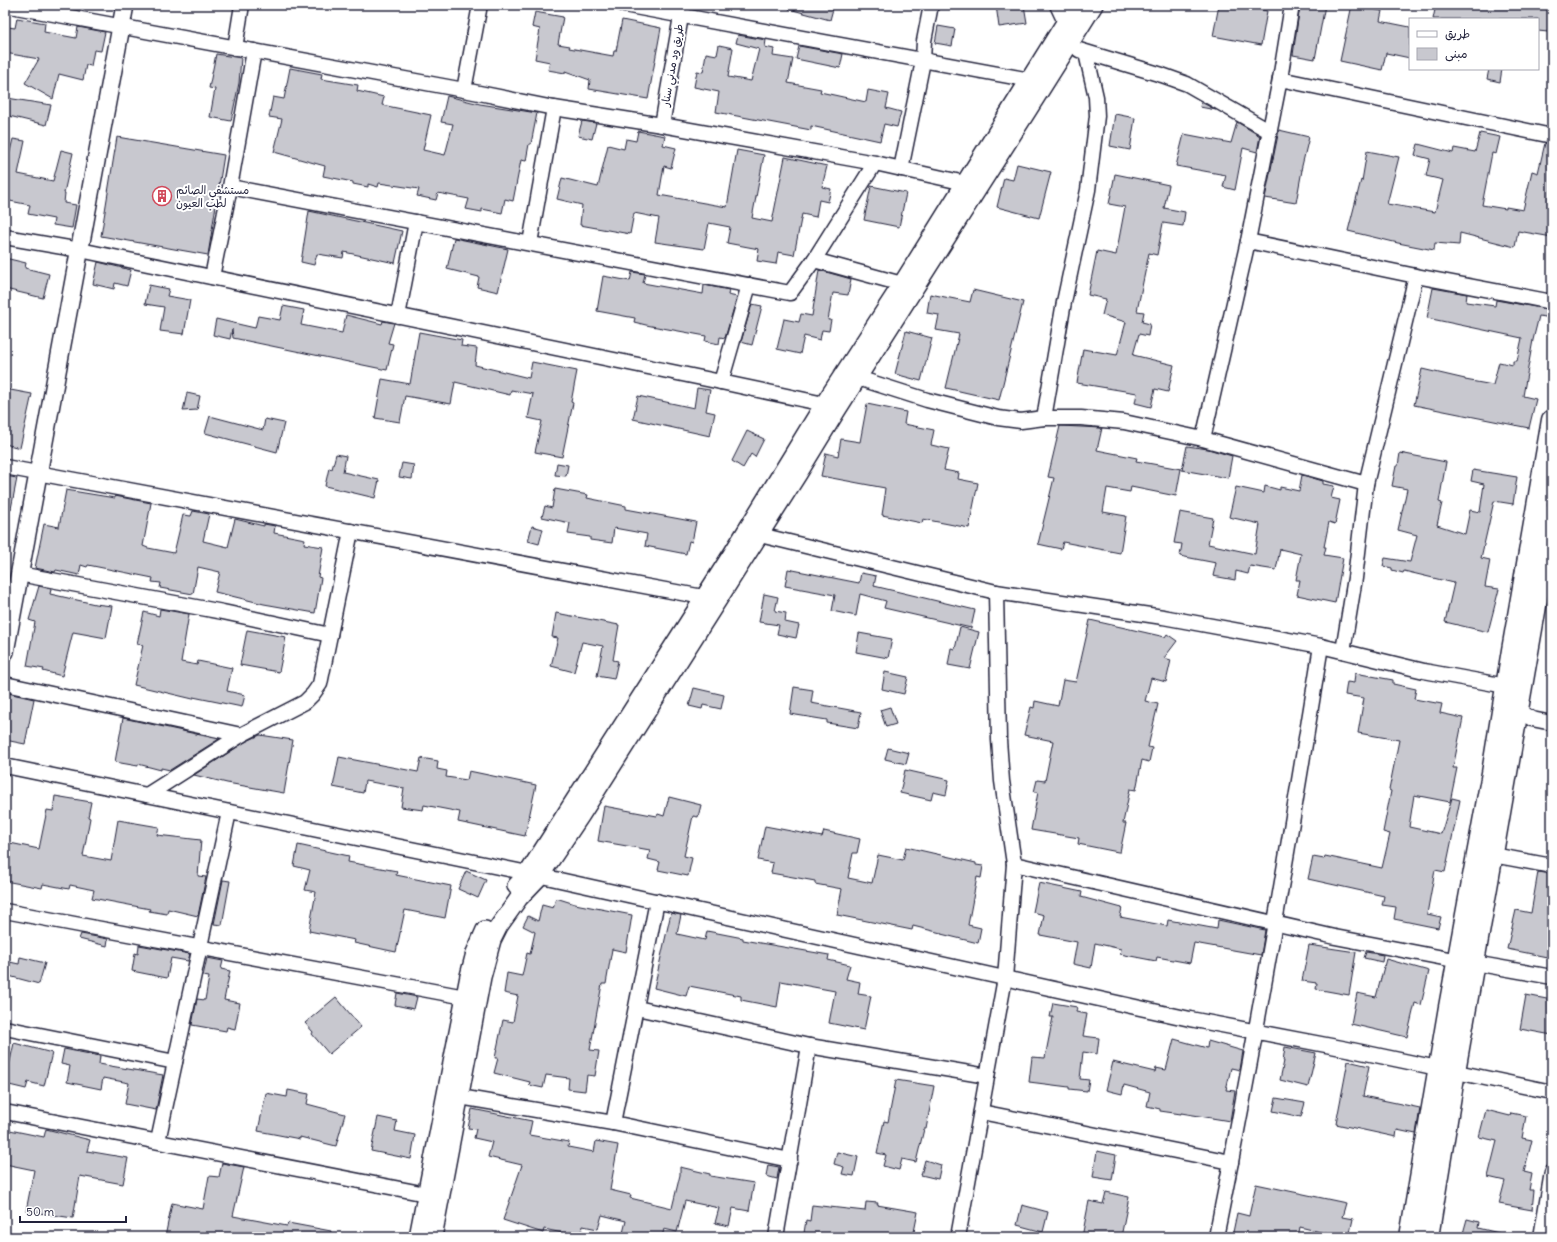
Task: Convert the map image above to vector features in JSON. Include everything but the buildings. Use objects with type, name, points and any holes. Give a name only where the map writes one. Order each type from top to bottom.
[{"type":"main road","points":[[1466,962],[1493,855],[1509,701],[1552,420]]},
{"type":"main road","points":[[1410,1237],[1447,1069],[1466,962],[1492,773],[1509,701],[1549,554],[1552,514]]},
{"type":"main road","points":[[1428,1237],[1447,1069]]},
{"type":"street","points":[[5,652],[125,5]]},
{"type":"street","points":[[235,48],[242,5]]},
{"type":"street","points":[[464,90],[480,5]]},
{"type":"street","points":[[624,5],[682,10],[923,61],[1030,80]]},
{"type":"street","points":[[901,169],[923,61],[924,41],[931,5]]},
{"type":"street","points":[[1057,5],[1065,22]]},
{"type":"street","points":[[710,600],[760,535],[831,407],[902,284],[1076,5]]},
{"type":"street","points":[[433,1237],[482,977],[492,940],[534,874],[581,815],[710,600],[790,462],[831,407],[858,378],[1094,5]]},
{"type":"street","points":[[1202,439],[1248,241],[1280,79],[1292,5]]},
{"type":"street","points":[[5,7],[121,26],[554,108],[662,125],[875,164],[965,183]]},
{"type":"street","name":"طريق ود مدني سنار","points":[[662,125],[682,10]]},
{"type":"street","points":[[1068,46],[1187,84],[1269,131]]},
{"type":"street","points":[[212,277],[230,187],[254,51]]},
{"type":"street","points":[[1044,418],[1064,302],[1088,190],[1097,116],[1096,97],[1086,53]]},
{"type":"street","points":[[1280,79],[1552,136]]},
{"type":"street","points":[[530,243],[554,108]]},
{"type":"street","points":[[230,187],[790,293],[814,260],[875,164]]},
{"type":"street","points":[[398,316],[416,222]]},
{"type":"street","points":[[5,236],[80,250],[721,382],[831,407]]},
{"type":"street","points":[[1248,241],[1416,276],[1552,302]]},
{"type":"street","points":[[814,260],[902,284]]},
{"type":"street","points":[[1343,651],[1355,578],[1366,484],[1416,276]]},
{"type":"street","points":[[721,382],[749,285]]},
{"type":"street","points":[[858,378],[927,400],[998,418],[1022,421],[1044,418],[1081,418],[1124,422],[1202,439],[1366,484]]},
{"type":"street","points":[[5,467],[710,600]]},
{"type":"street","points":[[147,795],[241,735],[305,702],[314,694],[320,684],[351,532]]},
{"type":"street","points":[[760,535],[996,592],[1163,617],[1343,651],[1424,671],[1509,701],[1532,719],[1552,723]]},
{"type":"street","points":[[19,574],[223,612],[330,635]]},
{"type":"street","points":[[958,1237],[1005,978],[1014,864],[1002,781],[999,740],[996,592]]},
{"type":"street","points":[[1216,1237],[1255,1032],[1321,646]]},
{"type":"street","points":[[5,684],[241,735]]},
{"type":"street","points":[[5,766],[534,874],[1131,1007],[1447,1069],[1552,1092]]},
{"type":"street","points":[[158,1141],[229,812]]},
{"type":"street","points":[[1493,855],[1552,866]]},
{"type":"street","points":[[1014,864],[1335,937],[1552,977]]},
{"type":"street","points":[[418,1237],[464,997],[475,953],[483,934],[499,907],[534,874]]},
{"type":"street","points":[[613,1124],[657,901]]},
{"type":"street","points":[[5,911],[464,997]]},
{"type":"street","points":[[636,1008],[809,1046],[987,1076]]},
{"type":"street","points":[[5,1028],[175,1062]]},
{"type":"street","points":[[776,1237],[809,1046]]},
{"type":"street","points":[[460,1097],[613,1124],[790,1160]]},
{"type":"street","points":[[5,1112],[426,1194]]},
{"type":"street","points":[[981,1112],[1231,1162]]},
{"type":"street","points":[[1541,1237],[1552,1172]]},
{"type":"place","name":"مستشفي الصائم لطب العيون","points":[[162,196]]}]
